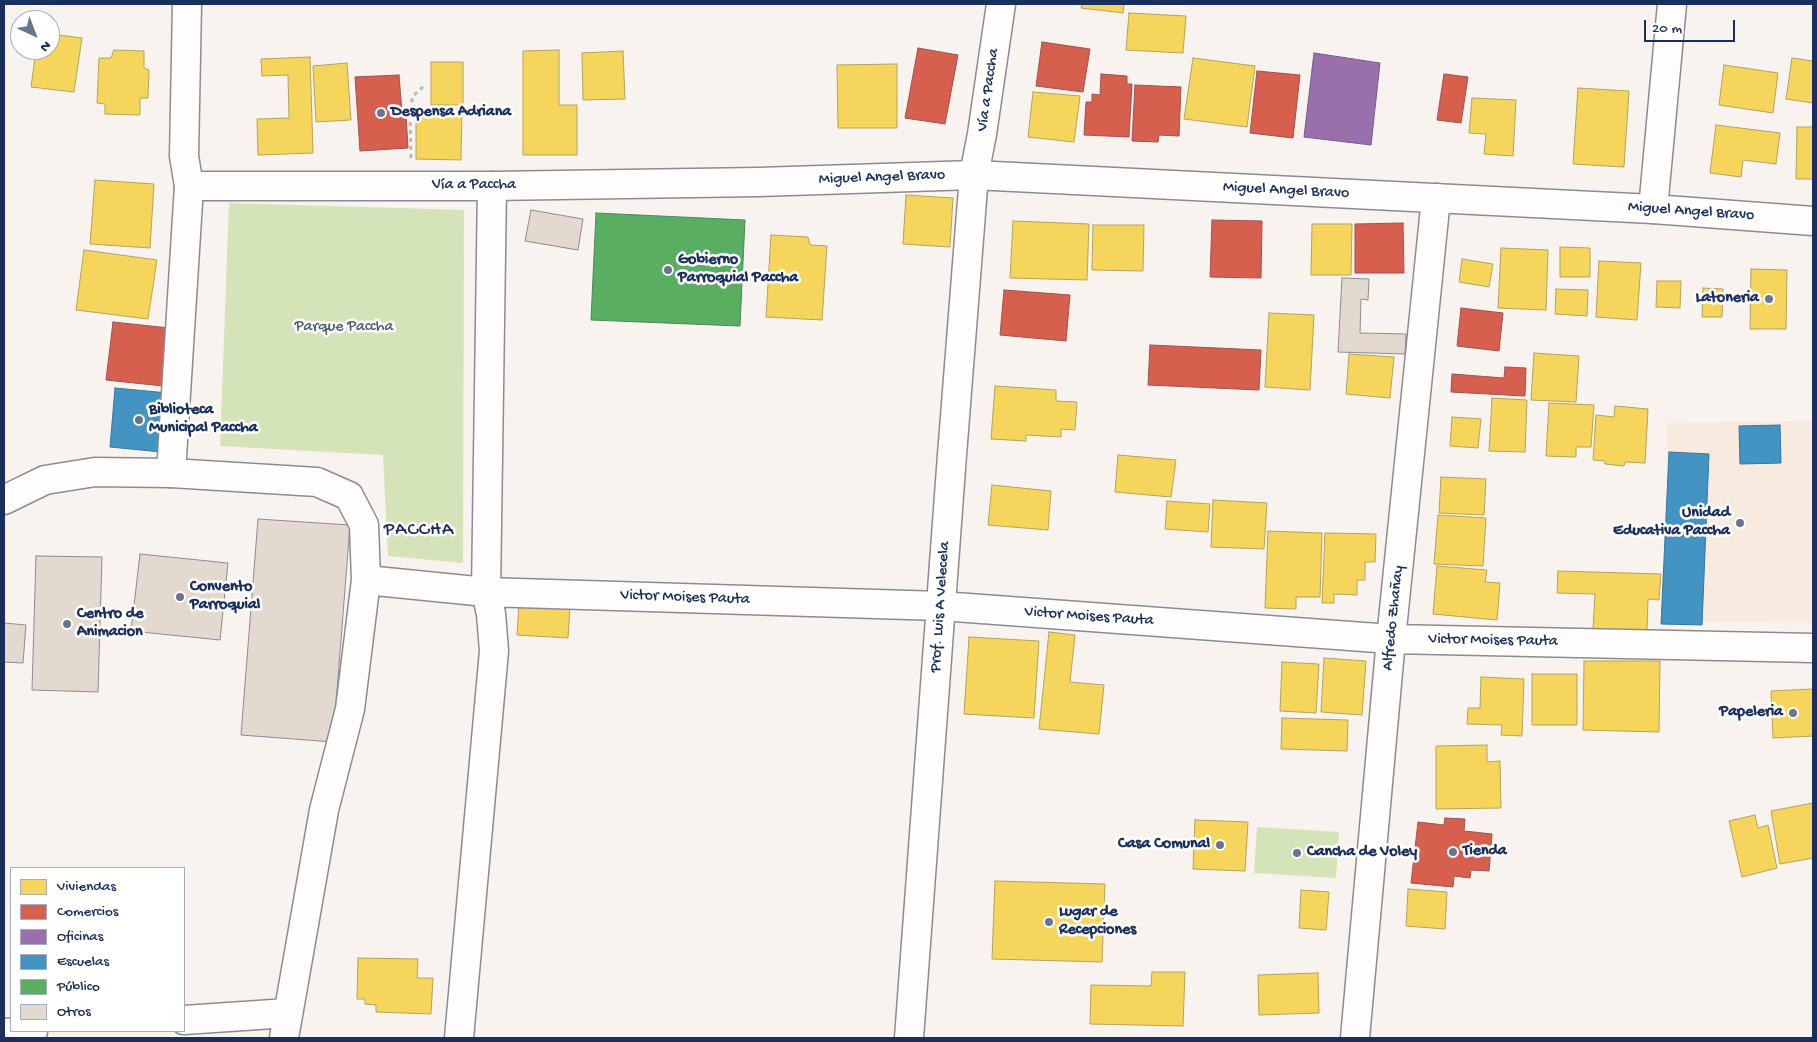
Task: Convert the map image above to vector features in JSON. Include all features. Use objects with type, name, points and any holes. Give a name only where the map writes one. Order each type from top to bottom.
[{"type":"street","points":[[171,473],[189,186],[184,156],[186,4]]},
{"type":"street","name":"Vía a Paccha","points":[[974,175],[982,134],[1001,4]]},
{"type":"street","points":[[1653,209],[1672,4]]},
{"type":"street","name":"Miguel Angel Bravo","points":[[759,182],[974,175],[1653,209],[1813,221]]},
{"type":"street","name":"Prof. Luis A Velecela","points":[[909,1038],[974,175]]},
{"type":"street","name":"Vía a Paccha","points":[[189,186],[492,186],[759,182]]},
{"type":"street","points":[[459,1038],[494,651],[492,614],[486,592],[492,186]]},
{"type":"street","name":"Alfredo Zhañay","points":[[1355,1038],[1391,639],[1436,198]]},
{"type":"street","points":[[4,500],[45,480],[95,472],[171,473],[317,482],[349,496],[364,525],[366,580],[350,709],[324,810],[286,1026],[185,1020]]},
{"type":"street","name":"Victor Moises Pauta","points":[[366,580],[486,592],[941,606],[1391,639],[1813,648]]},
{"type":"street","points":[[4,1033],[18,1032]]},
{"type":"path","points":[[416,186],[411,155],[410,109],[413,96],[425,85]]},
{"type":"shaded area","name":"Unidad Educativa Paccha","points":[[1813,421],[1813,623],[1666,622],[1667,423]]},
{"type":"green space","name":"Parque Paccha","points":[[229,203],[464,210],[463,563],[388,556],[383,455],[220,446]]},
{"type":"green space","name":"Cancha de Voley","points":[[1257,827],[1339,832],[1336,878],[1254,873]]},
{"type":"building: Viviendas","points":[[1082,4],[1124,4],[1123,13],[1081,8]]},
{"type":"building: Viviendas","points":[[1129,13],[1186,16],[1183,53],[1126,50]]},
{"type":"building: Viviendas","points":[[60,35],[82,38],[74,92],[31,87],[35,60],[60,60]]},
{"type":"building: Viviendas","points":[[114,50],[144,51],[144,68],[149,70],[148,98],[140,98],[140,115],[105,114],[105,104],[97,103],[99,58],[111,58]]},
{"type":"building: Viviendas","points":[[559,50],[559,105],[577,105],[577,155],[523,155],[523,51]]},
{"type":"building: Viviendas","points":[[623,51],[625,99],[583,100],[582,53]]},
{"type":"building: Viviendas","points":[[310,57],[313,153],[258,155],[257,119],[289,118],[288,75],[262,76],[261,59]]},
{"type":"building: Viviendas","points":[[1193,58],[1255,66],[1247,127],[1184,119]]},
{"type":"building: Viviendas","points":[[1792,58],[1813,61],[1813,103],[1786,99]]},
{"type":"building: Viviendas","points":[[431,62],[463,62],[463,105],[431,105]]},
{"type":"building: Viviendas","points":[[347,63],[351,120],[316,122],[313,66]]},
{"type":"building: Viviendas","points":[[897,64],[897,128],[838,128],[837,65]]},
{"type":"building: Viviendas","points":[[1724,65],[1778,73],[1773,113],[1719,105]]},
{"type":"building: Viviendas","points":[[1578,88],[1629,91],[1624,167],[1573,164]]},
{"type":"building: Viviendas","points":[[1033,92],[1080,96],[1074,142],[1028,137]]},
{"type":"building: Viviendas","points":[[1472,98],[1516,100],[1513,156],[1484,154],[1486,134],[1469,133]]},
{"type":"building: Viviendas","points":[[416,109],[462,109],[461,160],[416,159]]},
{"type":"building: Viviendas","points":[[1716,125],[1780,133],[1776,164],[1743,160],[1741,177],[1710,173]]},
{"type":"building: Viviendas","points":[[1797,127],[1813,127],[1813,179],[1796,179]]},
{"type":"building: Viviendas","points":[[95,180],[154,184],[150,248],[90,244]]},
{"type":"building: Viviendas","points":[[906,195],[953,198],[950,247],[903,244]]},
{"type":"building: Viviendas","points":[[1013,221],[1089,224],[1087,280],[1010,278]]},
{"type":"building: Viviendas","points":[[1312,224],[1352,224],[1351,275],[1311,275]]},
{"type":"building: Viviendas","points":[[1093,225],[1144,225],[1143,271],[1092,270]]},
{"type":"building: Viviendas","points":[[771,235],[808,237],[810,245],[827,246],[822,320],[766,317]]},
{"type":"building: Viviendas","points":[[1560,247],[1590,248],[1590,277],[1560,277]]},
{"type":"building: Viviendas","points":[[1501,248],[1548,250],[1546,310],[1498,308]]},
{"type":"building: Viviendas","points":[[84,250],[157,260],[148,319],[76,310]]},
{"type":"building: Viviendas","points":[[1462,259],[1493,264],[1489,287],[1459,282]]},
{"type":"building: Viviendas","points":[[1599,261],[1641,263],[1637,320],[1596,317]]},
{"type":"building: Viviendas","name":"Latoneria","points":[[1751,269],[1787,270],[1786,329],[1750,329]]},
{"type":"building: Viviendas","points":[[1657,281],[1681,281],[1680,308],[1656,307]]},
{"type":"building: Viviendas","points":[[1703,288],[1723,289],[1722,317],[1702,317]]},
{"type":"building: Viviendas","points":[[1556,289],[1588,290],[1587,316],[1555,314]]},
{"type":"building: Viviendas","points":[[1269,313],[1314,315],[1310,390],[1265,387]]},
{"type":"building: Viviendas","points":[[1534,353],[1579,356],[1576,402],[1531,400]]},
{"type":"building: Viviendas","points":[[1349,354],[1394,357],[1390,398],[1346,394]]},
{"type":"building: Viviendas","points":[[995,386],[1056,390],[1056,401],[1077,402],[1075,430],[1061,429],[1061,437],[1026,435],[1026,441],[991,439]]},
{"type":"building: Viviendas","points":[[1492,398],[1527,400],[1525,452],[1489,451]]},
{"type":"building: Viviendas","points":[[1549,403],[1594,405],[1591,447],[1576,447],[1576,457],[1546,456]]},
{"type":"building: Viviendas","points":[[1615,406],[1648,409],[1645,463],[1625,462],[1624,466],[1605,464],[1605,461],[1593,460],[1596,415],[1614,417]]},
{"type":"building: Viviendas","points":[[1452,417],[1481,419],[1478,448],[1450,446]]},
{"type":"building: Viviendas","points":[[1118,455],[1176,460],[1171,497],[1115,492]]},
{"type":"building: Viviendas","points":[[1441,477],[1486,479],[1484,515],[1439,513]]},
{"type":"building: Viviendas","points":[[992,485],[1051,491],[1048,530],[988,525]]},
{"type":"building: Viviendas","points":[[1213,500],[1267,503],[1264,549],[1211,547]]},
{"type":"building: Viviendas","points":[[1167,501],[1210,504],[1208,532],[1165,529]]},
{"type":"building: Viviendas","points":[[1438,515],[1486,518],[1483,566],[1434,564]]},
{"type":"building: Viviendas","points":[[1268,531],[1322,533],[1320,597],[1296,597],[1296,609],[1265,608]]},
{"type":"building: Viviendas","points":[[1325,533],[1376,534],[1375,562],[1365,562],[1365,580],[1357,580],[1357,595],[1334,594],[1334,603],[1322,603]]},
{"type":"building: Viviendas","points":[[1437,566],[1487,570],[1485,582],[1500,583],[1497,620],[1433,614]]},
{"type":"building: Viviendas","points":[[1558,571],[1661,574],[1659,600],[1648,599],[1647,631],[1593,629],[1595,594],[1557,593]]},
{"type":"building: Viviendas","points":[[519,603],[570,606],[568,638],[517,635]]},
{"type":"building: Viviendas","points":[[1049,632],[1075,635],[1070,682],[1104,685],[1099,734],[1039,729]]},
{"type":"building: Viviendas","points":[[969,637],[1039,641],[1034,718],[964,714]]},
{"type":"building: Viviendas","points":[[1324,658],[1366,661],[1362,715],[1321,712]]},
{"type":"building: Viviendas","points":[[1584,661],[1660,661],[1659,732],[1583,730]]},
{"type":"building: Viviendas","points":[[1282,662],[1319,664],[1316,713],[1280,711]]},
{"type":"building: Viviendas","points":[[1532,674],[1577,674],[1577,725],[1532,725]]},
{"type":"building: Viviendas","points":[[1481,677],[1524,679],[1522,736],[1501,735],[1502,725],[1467,724],[1468,708],[1480,708]]},
{"type":"building: Viviendas","name":"Papeleria","points":[[1813,689],[1813,736],[1773,738],[1771,691]]},
{"type":"building: Viviendas","points":[[1282,718],[1348,720],[1347,751],[1281,749]]},
{"type":"building: Viviendas","points":[[1487,745],[1487,762],[1500,761],[1501,808],[1436,809],[1436,746]]},
{"type":"building: Viviendas","points":[[1813,803],[1813,858],[1780,864],[1771,811]]},
{"type":"building: Viviendas","points":[[1755,815],[1758,828],[1768,825],[1777,868],[1742,877],[1729,821]]},
{"type":"building: Viviendas","name":"Casa Comunal","points":[[1195,820],[1248,822],[1245,871],[1193,869]]},
{"type":"building: Viviendas","name":"Lugar de Recepciones","points":[[995,881],[1105,884],[1102,962],[992,959]]},
{"type":"building: Viviendas","points":[[1408,889],[1447,892],[1445,929],[1406,926]]},
{"type":"building: Viviendas","points":[[1301,890],[1329,892],[1326,930],[1299,928]]},
{"type":"building: Viviendas","points":[[358,958],[418,959],[417,978],[433,978],[431,1014],[376,1012],[376,1005],[365,1004],[365,999],[357,999]]},
{"type":"building: Viviendas","name":"Lugar de Recepciones","points":[[1152,972],[1185,972],[1183,1026],[1090,1024],[1091,985],[1151,986]]},
{"type":"building: Viviendas","points":[[1318,973],[1319,1013],[1259,1015],[1258,975]]},
{"type":"building: Comercios","points":[[1042,42],[1090,49],[1083,92],[1036,86]]},
{"type":"building: Comercios","points":[[918,48],[958,55],[945,124],[905,118]]},
{"type":"building: Comercios","points":[[1257,71],[1300,75],[1293,138],[1250,133]]},
{"type":"building: Comercios","points":[[1101,74],[1127,76],[1127,84],[1132,84],[1129,137],[1084,135],[1086,102],[1092,102],[1092,94],[1100,95]]},
{"type":"building: Comercios","points":[[1444,74],[1468,77],[1461,123],[1437,120]]},
{"type":"building: Comercios","name":"Despensa Adriana","points":[[399,75],[402,112],[406,114],[408,148],[360,151],[355,77]]},
{"type":"building: Comercios","points":[[1135,85],[1181,87],[1179,136],[1159,135],[1158,142],[1132,141]]},
{"type":"building: Comercios","points":[[1212,220],[1262,221],[1261,278],[1210,277]]},
{"type":"building: Comercios","points":[[1403,223],[1404,273],[1355,273],[1355,224]]},
{"type":"building: Comercios","points":[[1004,290],[1070,295],[1066,341],[1000,335]]},
{"type":"building: Comercios","points":[[1461,308],[1503,313],[1499,351],[1457,346]]},
{"type":"building: Comercios","points":[[113,322],[169,328],[163,386],[106,380]]},
{"type":"building: Comercios","points":[[1150,345],[1261,350],[1259,390],[1148,385]]},
{"type":"building: Comercios","points":[[1505,367],[1526,368],[1525,396],[1451,392],[1452,374],[1504,378]]},
{"type":"building: Comercios","name":"Tienda","points":[[1445,818],[1465,819],[1464,831],[1492,834],[1489,871],[1471,870],[1470,878],[1454,876],[1453,887],[1411,883],[1418,822],[1444,825]]},
{"type":"building: Oficinas","points":[[1314,53],[1380,63],[1371,145],[1304,137]]},
{"type":"building: Escuelas","name":"Biblioteca Municipal Paccha","points":[[115,388],[168,393],[161,452],[110,447]]},
{"type":"building: Escuelas","points":[[1780,425],[1781,463],[1740,464],[1739,426]]},
{"type":"building: Escuelas","points":[[1669,452],[1709,454],[1702,625],[1661,624]]},
{"type":"building: Público","name":"Gobierno Parroquial Paccha","points":[[596,213],[745,220],[740,326],[591,320]]},
{"type":"building: Otros","points":[[531,210],[583,219],[578,250],[525,241]]},
{"type":"building: Otros","points":[[1342,278],[1369,279],[1368,300],[1361,299],[1360,333],[1406,334],[1405,354],[1338,352]]},
{"type":"building: Otros","points":[[258,519],[350,525],[333,742],[241,735]]},
{"type":"building: Otros","name":"Convento Parroquial","points":[[140,554],[228,563],[220,640],[131,631]]},
{"type":"building: Otros","name":"Centro de Animacion","points":[[36,556],[102,557],[98,692],[32,690]]},
{"type":"building: Otros","points":[[4,623],[26,625],[23,663],[4,662]]},
{"type":"place","name":"Despensa Adriana","points":[[381,113]]},
{"type":"place","name":"Gobierno Parroquial Paccha","points":[[668,270]]},
{"type":"place","name":"Latoneria","points":[[1769,299]]},
{"type":"place","name":"Biblioteca Municipal Paccha","points":[[139,420]]},
{"type":"place","name":"Unidad Educativa Paccha","points":[[1740,523]]},
{"type":"place","name":"Convento Parroquial","points":[[180,597]]},
{"type":"place","name":"Centro de Animacion","points":[[67,624]]},
{"type":"place","name":"Papeleria","points":[[1793,713]]},
{"type":"place","name":"Casa Comunal","points":[[1220,845]]},
{"type":"place","name":"Tienda","points":[[1453,852]]},
{"type":"place","name":"Cancha de Voley","points":[[1297,853]]},
{"type":"place","name":"Lugar de Recepciones","points":[[1049,922]]},
{"type":"district","name":"PACCHA","points":[[419,531]]}]
